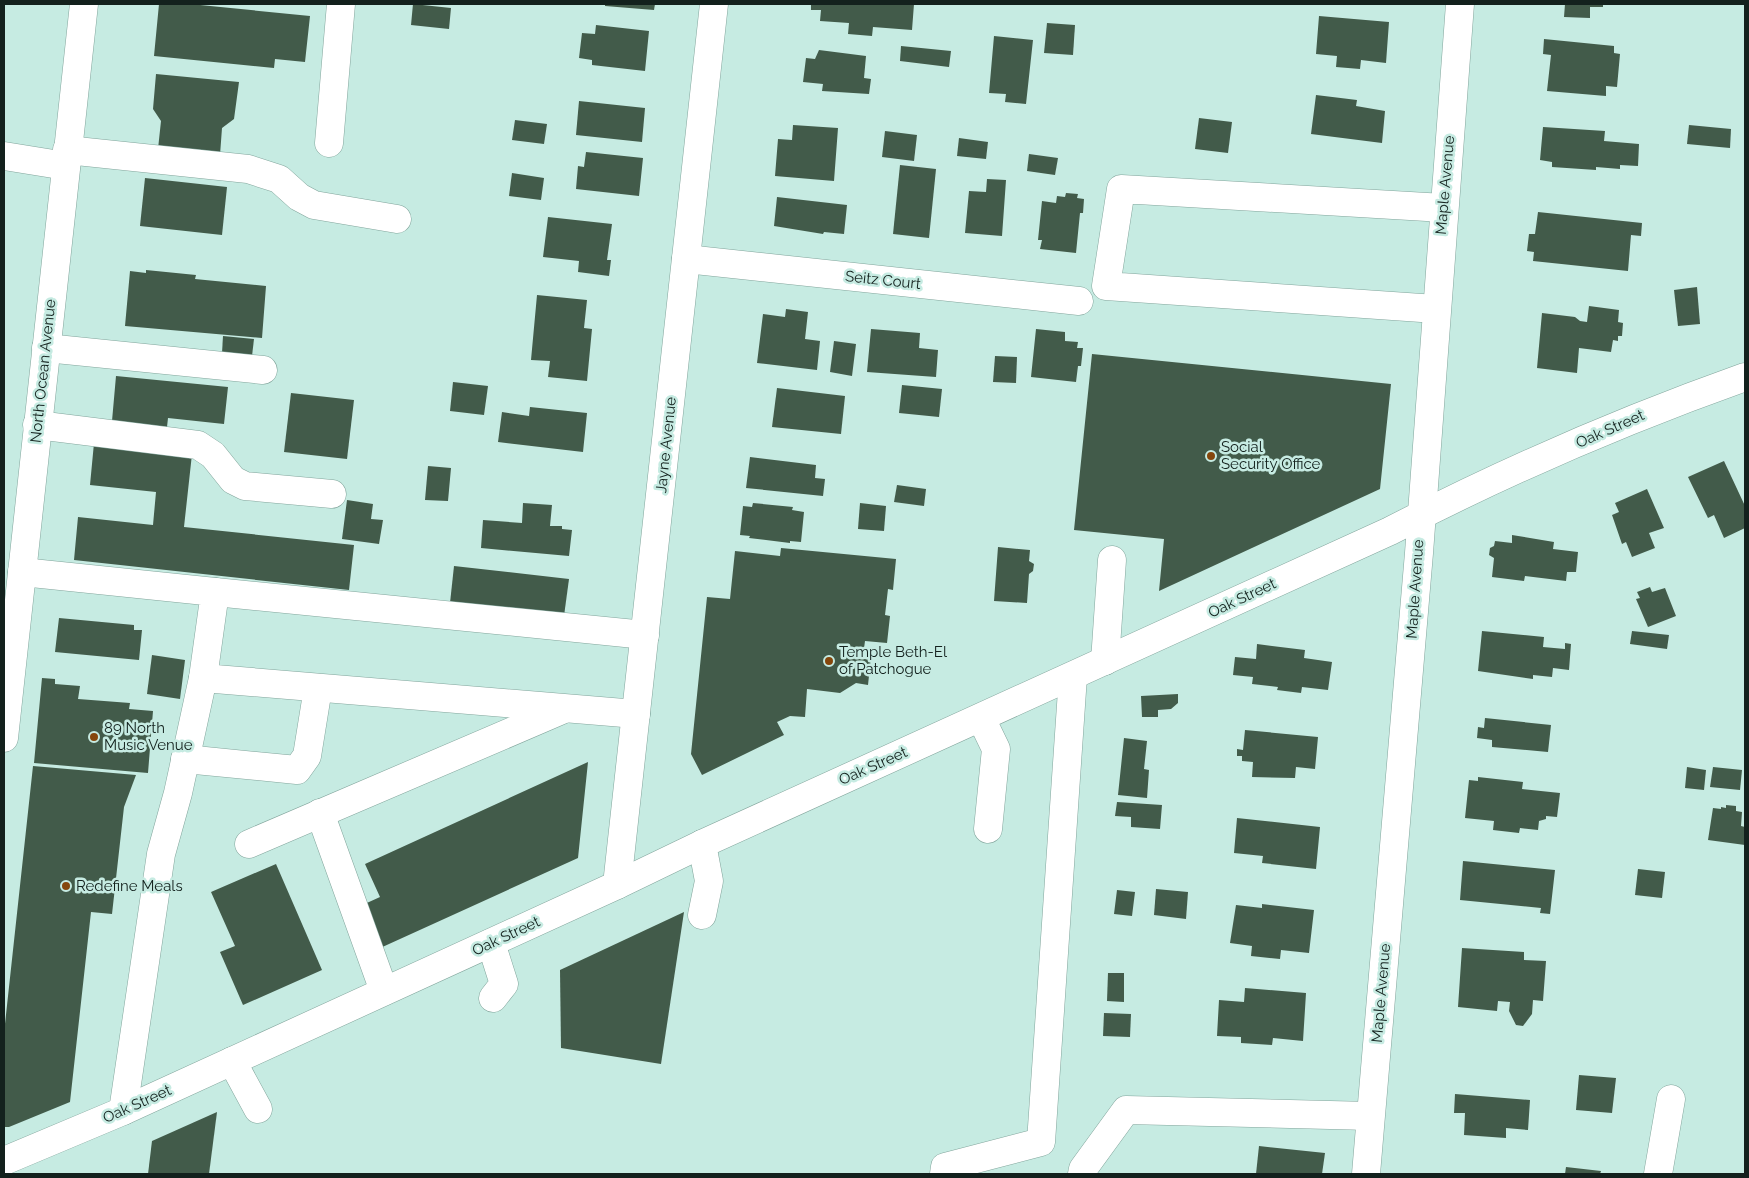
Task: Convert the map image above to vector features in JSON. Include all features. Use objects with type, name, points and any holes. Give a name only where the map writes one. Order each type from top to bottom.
[{"type":"street","name":"North Ocean Avenue","points":[[4,738],[15,584],[37,425],[84,4]]},
{"type":"street","points":[[329,143],[341,4]]},
{"type":"street","name":"Jayne Avenue","points":[[617,885],[714,4]]},
{"type":"street","name":"Maple Avenue","points":[[1366,1174],[1421,515],[1460,4]]},
{"type":"street","points":[[4,156],[248,169],[279,178],[299,197],[314,205],[396,219]]},
{"type":"street","points":[[1436,309],[1106,286],[1121,189],[1444,208]]},
{"type":"street","name":"Seitz Court","points":[[686,259],[1079,301]]},
{"type":"street","points":[[46,348],[263,370]]},
{"type":"street","name":"Oak Street","points":[[4,1160],[123,1111],[617,885],[702,844],[1648,413],[1745,378]]},
{"type":"street","points":[[37,425],[198,445],[213,455],[233,480],[245,486],[332,494]]},
{"type":"street","points":[[1105,661],[1112,560]]},
{"type":"street","points":[[15,584],[214,592],[644,635]]},
{"type":"street","points":[[123,1111],[161,854],[186,759],[203,678],[214,592]]},
{"type":"street","points":[[944,1174],[945,1167],[1008,1162],[1041,1142],[1073,676]]},
{"type":"street","points":[[203,678],[636,714]]},
{"type":"street","points":[[186,759],[297,770],[307,756],[318,688]]},
{"type":"street","points":[[249,844],[565,708]]},
{"type":"street","points":[[981,718],[996,748],[988,829]]},
{"type":"street","points":[[320,813],[384,991]]},
{"type":"street","points":[[702,844],[709,881],[702,916]]},
{"type":"street","points":[[491,943],[504,984],[493,998]]},
{"type":"street","points":[[232,1061],[258,1109]]},
{"type":"street","points":[[1658,1174],[1671,1099]]},
{"type":"street","points":[[1082,1174],[1083,1169],[1126,1110],[1370,1116]]},
{"type":"building","points":[[159,4],[190,4],[310,16],[305,62],[275,59],[274,68],[154,56]]},
{"type":"building","points":[[413,4],[451,8],[449,29],[411,25]]},
{"type":"building","points":[[605,4],[655,4],[654,10],[605,6]]},
{"type":"building","points":[[811,4],[914,4],[912,30],[873,27],[872,36],[848,34],[849,23],[820,21],[821,10],[811,10]]},
{"type":"building","points":[[1565,4],[1603,4],[1603,7],[1590,7],[1590,18],[1564,17]]},
{"type":"building","points":[[1319,16],[1389,22],[1386,63],[1361,60],[1360,69],[1336,67],[1337,56],[1316,54]]},
{"type":"building","points":[[1047,23],[1075,25],[1073,55],[1044,53]]},
{"type":"building","points":[[596,25],[649,31],[645,71],[592,65],[592,60],[579,58],[582,33],[595,34]]},
{"type":"building","points":[[994,36],[1033,40],[1026,104],[1005,102],[1006,94],[989,93]]},
{"type":"building","points":[[1544,39],[1614,46],[1614,53],[1620,54],[1617,87],[1606,86],[1606,96],[1547,91],[1551,55],[1543,54]]},
{"type":"building","points":[[901,46],[951,51],[949,67],[900,61]]},
{"type":"building","points":[[819,50],[866,56],[864,78],[871,79],[869,94],[822,91],[823,84],[803,82],[806,58],[815,59]]},
{"type":"building","points":[[156,74],[239,82],[234,119],[222,128],[220,155],[158,149],[161,121],[153,109]]},
{"type":"building","points":[[1316,95],[1357,100],[1356,106],[1385,111],[1382,143],[1311,134]]},
{"type":"building","points":[[579,101],[645,108],[642,142],[576,135]]},
{"type":"building","points":[[1199,118],[1232,122],[1228,153],[1195,149]]},
{"type":"building","points":[[515,120],[547,124],[544,144],[512,140]]},
{"type":"building","points":[[793,125],[838,128],[834,181],[775,176],[778,139],[792,140]]},
{"type":"building","points":[[1689,125],[1731,129],[1730,148],[1687,144]]},
{"type":"building","points":[[1543,127],[1605,131],[1604,141],[1639,144],[1638,166],[1620,165],[1620,169],[1596,167],[1596,170],[1552,167],[1552,162],[1540,160]]},
{"type":"building","points":[[885,131],[917,135],[914,161],[882,157]]},
{"type":"building","points":[[959,138],[988,142],[986,159],[957,156]]},
{"type":"building","points":[[586,152],[643,158],[639,196],[576,189],[578,166],[584,167]]},
{"type":"building","points":[[1029,154],[1058,158],[1055,175],[1027,171]]},
{"type":"building","points":[[900,165],[936,169],[929,238],[893,234]]},
{"type":"building","points":[[512,173],[544,178],[541,200],[509,196]]},
{"type":"building","points":[[145,178],[227,187],[222,235],[140,226]]},
{"type":"building","points":[[987,179],[1006,180],[1002,236],[965,233],[969,191],[986,192]]},
{"type":"building","points":[[1066,193],[1078,194],[1077,198],[1084,199],[1083,213],[1080,213],[1076,253],[1040,249],[1042,240],[1038,240],[1042,201],[1056,203],[1057,196],[1065,197]]},
{"type":"building","points":[[777,197],[847,205],[844,234],[824,232],[823,234],[774,226]]},
{"type":"building","points":[[1538,212],[1642,223],[1641,236],[1631,235],[1628,271],[1533,261],[1534,252],[1527,251],[1529,234],[1535,234]]},
{"type":"building","points":[[548,217],[612,224],[607,260],[611,260],[609,276],[578,272],[579,261],[543,257]]},
{"type":"building","points":[[146,270],[196,275],[195,279],[266,286],[262,338],[125,326],[130,271],[146,273]]},
{"type":"building","points":[[1697,287],[1700,324],[1678,326],[1674,290]]},
{"type":"building","points":[[537,295],[587,300],[584,328],[592,329],[587,381],[548,377],[550,361],[531,360]]},
{"type":"building","points":[[1589,306],[1619,310],[1618,322],[1623,323],[1622,336],[1618,336],[1618,341],[1613,340],[1611,352],[1579,348],[1577,373],[1537,368],[1542,313],[1575,317],[1580,321],[1587,322]]},
{"type":"building","points":[[786,309],[808,312],[805,339],[820,341],[817,370],[757,363],[763,314],[785,317]]},
{"type":"building","points":[[871,329],[920,333],[919,348],[938,350],[936,377],[867,372]]},
{"type":"building","points":[[1036,329],[1065,332],[1065,341],[1078,342],[1077,348],[1083,348],[1081,366],[1078,366],[1076,382],[1031,377]]},
{"type":"building","points":[[223,336],[254,339],[252,356],[222,353]]},
{"type":"building","points":[[834,341],[856,344],[852,376],[830,372]]},
{"type":"building","points":[[1092,354],[1391,384],[1380,489],[1159,591],[1164,539],[1074,530]]},
{"type":"building","points":[[995,356],[1017,357],[1016,383],[993,382]]},
{"type":"building","points":[[116,376],[228,387],[224,424],[168,418],[167,427],[112,421]]},
{"type":"building","points":[[453,382],[488,386],[484,415],[450,411]]},
{"type":"building","points":[[902,385],[942,389],[939,417],[899,413]]},
{"type":"building","points":[[777,388],[845,396],[841,434],[772,427]]},
{"type":"building","points":[[291,393],[354,400],[347,459],[284,452]]},
{"type":"building","points":[[530,407],[587,413],[583,452],[498,442],[502,412],[529,416]]},
{"type":"building","points":[[94,443],[192,454],[184,527],[354,545],[349,590],[74,560],[78,517],[153,525],[156,492],[90,485]]},
{"type":"building","points":[[750,457],[816,465],[815,478],[825,479],[823,496],[746,488]]},
{"type":"building","points":[[1724,461],[1745,506],[1745,528],[1724,538],[1714,515],[1708,518],[1688,477]]},
{"type":"building","points":[[428,466],[451,468],[448,501],[425,500]]},
{"type":"building","points":[[897,485],[926,489],[924,506],[894,502]]},
{"type":"building","points":[[1647,489],[1664,528],[1649,533],[1655,548],[1632,557],[1626,542],[1622,544],[1612,515],[1619,512],[1615,503]]},
{"type":"building","points":[[347,500],[373,504],[371,519],[383,520],[379,544],[342,539]]},
{"type":"building","points":[[523,503],[552,505],[550,526],[562,526],[562,529],[572,530],[569,556],[481,548],[483,520],[522,523]]},
{"type":"building","points":[[753,503],[793,507],[792,510],[804,512],[801,542],[790,541],[790,543],[749,538],[750,536],[740,535],[743,506],[752,507]]},
{"type":"building","points":[[860,503],[886,506],[884,531],[858,529]]},
{"type":"building","points":[[1512,535],[1554,542],[1553,549],[1578,552],[1576,572],[1567,572],[1566,581],[1525,576],[1524,581],[1492,577],[1494,558],[1489,555],[1490,548],[1494,546],[1495,541],[1512,543]]},
{"type":"building","points":[[998,547],[1030,550],[1029,561],[1034,564],[1033,571],[1029,574],[1027,603],[994,601]]},
{"type":"building","points":[[781,548],[896,559],[893,590],[888,589],[885,615],[890,616],[887,643],[865,641],[863,656],[871,657],[868,685],[856,683],[840,693],[807,689],[805,717],[790,716],[777,722],[784,735],[702,775],[691,754],[707,597],[730,599],[735,551],[780,556]]},
{"type":"building","points":[[454,566],[569,579],[564,616],[450,603]]},
{"type":"building","points":[[1650,587],[1652,592],[1665,588],[1676,616],[1648,627],[1636,599],[1640,598],[1637,592]]},
{"type":"building","points":[[59,618],[134,625],[134,630],[142,630],[139,660],[55,652]]},
{"type":"building","points":[[1482,631],[1544,637],[1543,647],[1565,649],[1565,643],[1571,644],[1569,670],[1553,668],[1552,677],[1533,675],[1533,679],[1478,671]]},
{"type":"building","points":[[1632,631],[1669,635],[1667,649],[1630,644]]},
{"type":"building","points":[[1257,644],[1305,650],[1304,658],[1332,662],[1328,690],[1302,687],[1301,693],[1277,690],[1278,687],[1252,684],[1253,677],[1233,675],[1235,657],[1256,659]]},
{"type":"building","points":[[152,655],[185,660],[180,699],[147,694]]},
{"type":"building","name":"89 North Music Venue","points":[[42,678],[55,679],[55,684],[80,686],[78,699],[130,703],[129,709],[153,711],[148,773],[34,763]]},
{"type":"building","points":[[1178,694],[1178,703],[1171,709],[1158,710],[1158,717],[1142,717],[1141,696]]},
{"type":"building","points":[[1485,718],[1551,725],[1548,752],[1492,747],[1492,740],[1477,738],[1478,727],[1484,728]]},
{"type":"building","points":[[1245,730],[1318,737],[1315,769],[1296,767],[1295,778],[1252,777],[1253,762],[1242,761],[1242,756],[1237,756],[1237,749],[1243,750]]},
{"type":"building","points":[[1124,738],[1147,741],[1144,769],[1149,770],[1147,798],[1118,795]]},
{"type":"building","points":[[588,762],[578,858],[378,949],[358,907],[380,897],[365,864]]},
{"type":"building","points":[[33,766],[136,775],[124,807],[112,914],[91,912],[70,1102],[9,1127],[4,1127],[4,1033]]},
{"type":"building","points":[[1687,767],[1706,770],[1704,790],[1685,788]]},
{"type":"building","points":[[1713,767],[1742,770],[1740,790],[1710,787]]},
{"type":"building","points":[[1478,777],[1523,782],[1522,789],[1560,793],[1557,817],[1546,816],[1546,819],[1539,821],[1538,830],[1520,828],[1519,833],[1493,830],[1494,821],[1465,818],[1469,780],[1478,781]]},
{"type":"building","points":[[1117,802],[1162,805],[1160,829],[1131,827],[1131,817],[1115,816]]},
{"type":"building","points":[[1726,805],[1736,806],[1736,811],[1742,812],[1741,826],[1745,827],[1745,845],[1708,840],[1713,808],[1726,808]]},
{"type":"building","points":[[1237,818],[1320,827],[1316,869],[1262,863],[1263,856],[1234,853]]},
{"type":"building","points":[[1463,861],[1555,870],[1550,914],[1540,913],[1541,908],[1460,900]]},
{"type":"building","points":[[276,864],[322,970],[243,1005],[220,952],[235,946],[211,892]]},
{"type":"building","points":[[1638,869],[1665,872],[1662,898],[1635,895]]},
{"type":"building","points":[[1156,889],[1188,892],[1186,919],[1154,915]]},
{"type":"building","points":[[1117,890],[1135,892],[1132,916],[1114,914]]},
{"type":"building","points":[[1262,904],[1314,910],[1309,953],[1281,950],[1280,959],[1251,956],[1252,946],[1230,943],[1236,905],[1262,908]]},
{"type":"building","points":[[684,912],[661,1064],[561,1048],[560,970]]},
{"type":"building","points":[[1462,948],[1524,952],[1524,960],[1546,961],[1543,1001],[1533,1000],[1532,1014],[1523,1026],[1516,1025],[1509,1011],[1510,1002],[1498,1001],[1497,1011],[1458,1007]]},
{"type":"building","points":[[1108,973],[1124,973],[1124,1002],[1107,1001]]},
{"type":"building","points":[[1245,988],[1306,993],[1303,1041],[1273,1038],[1272,1045],[1241,1043],[1241,1037],[1217,1036],[1219,1000],[1244,1002]]},
{"type":"building","points":[[1104,1013],[1131,1014],[1130,1037],[1103,1036]]},
{"type":"building","points":[[1579,1075],[1616,1078],[1612,1113],[1576,1110]]},
{"type":"building","points":[[1455,1094],[1530,1100],[1528,1130],[1506,1128],[1506,1138],[1464,1135],[1465,1113],[1454,1113]]},
{"type":"building","points":[[217,1112],[209,1174],[148,1174],[152,1141]]},
{"type":"building","points":[[1259,1146],[1325,1153],[1322,1174],[1256,1174]]},
{"type":"building","points":[[1566,1167],[1601,1171],[1600,1174],[1565,1174]]},
{"type":"place","name":"Social Security Office","points":[[1211,456]]},
{"type":"place","name":"Temple Beth-El of Patchogue","points":[[829,661]]},
{"type":"place","name":"89 North Music Venue","points":[[94,737]]},
{"type":"place","name":"Redefine Meals","points":[[66,886]]}]
